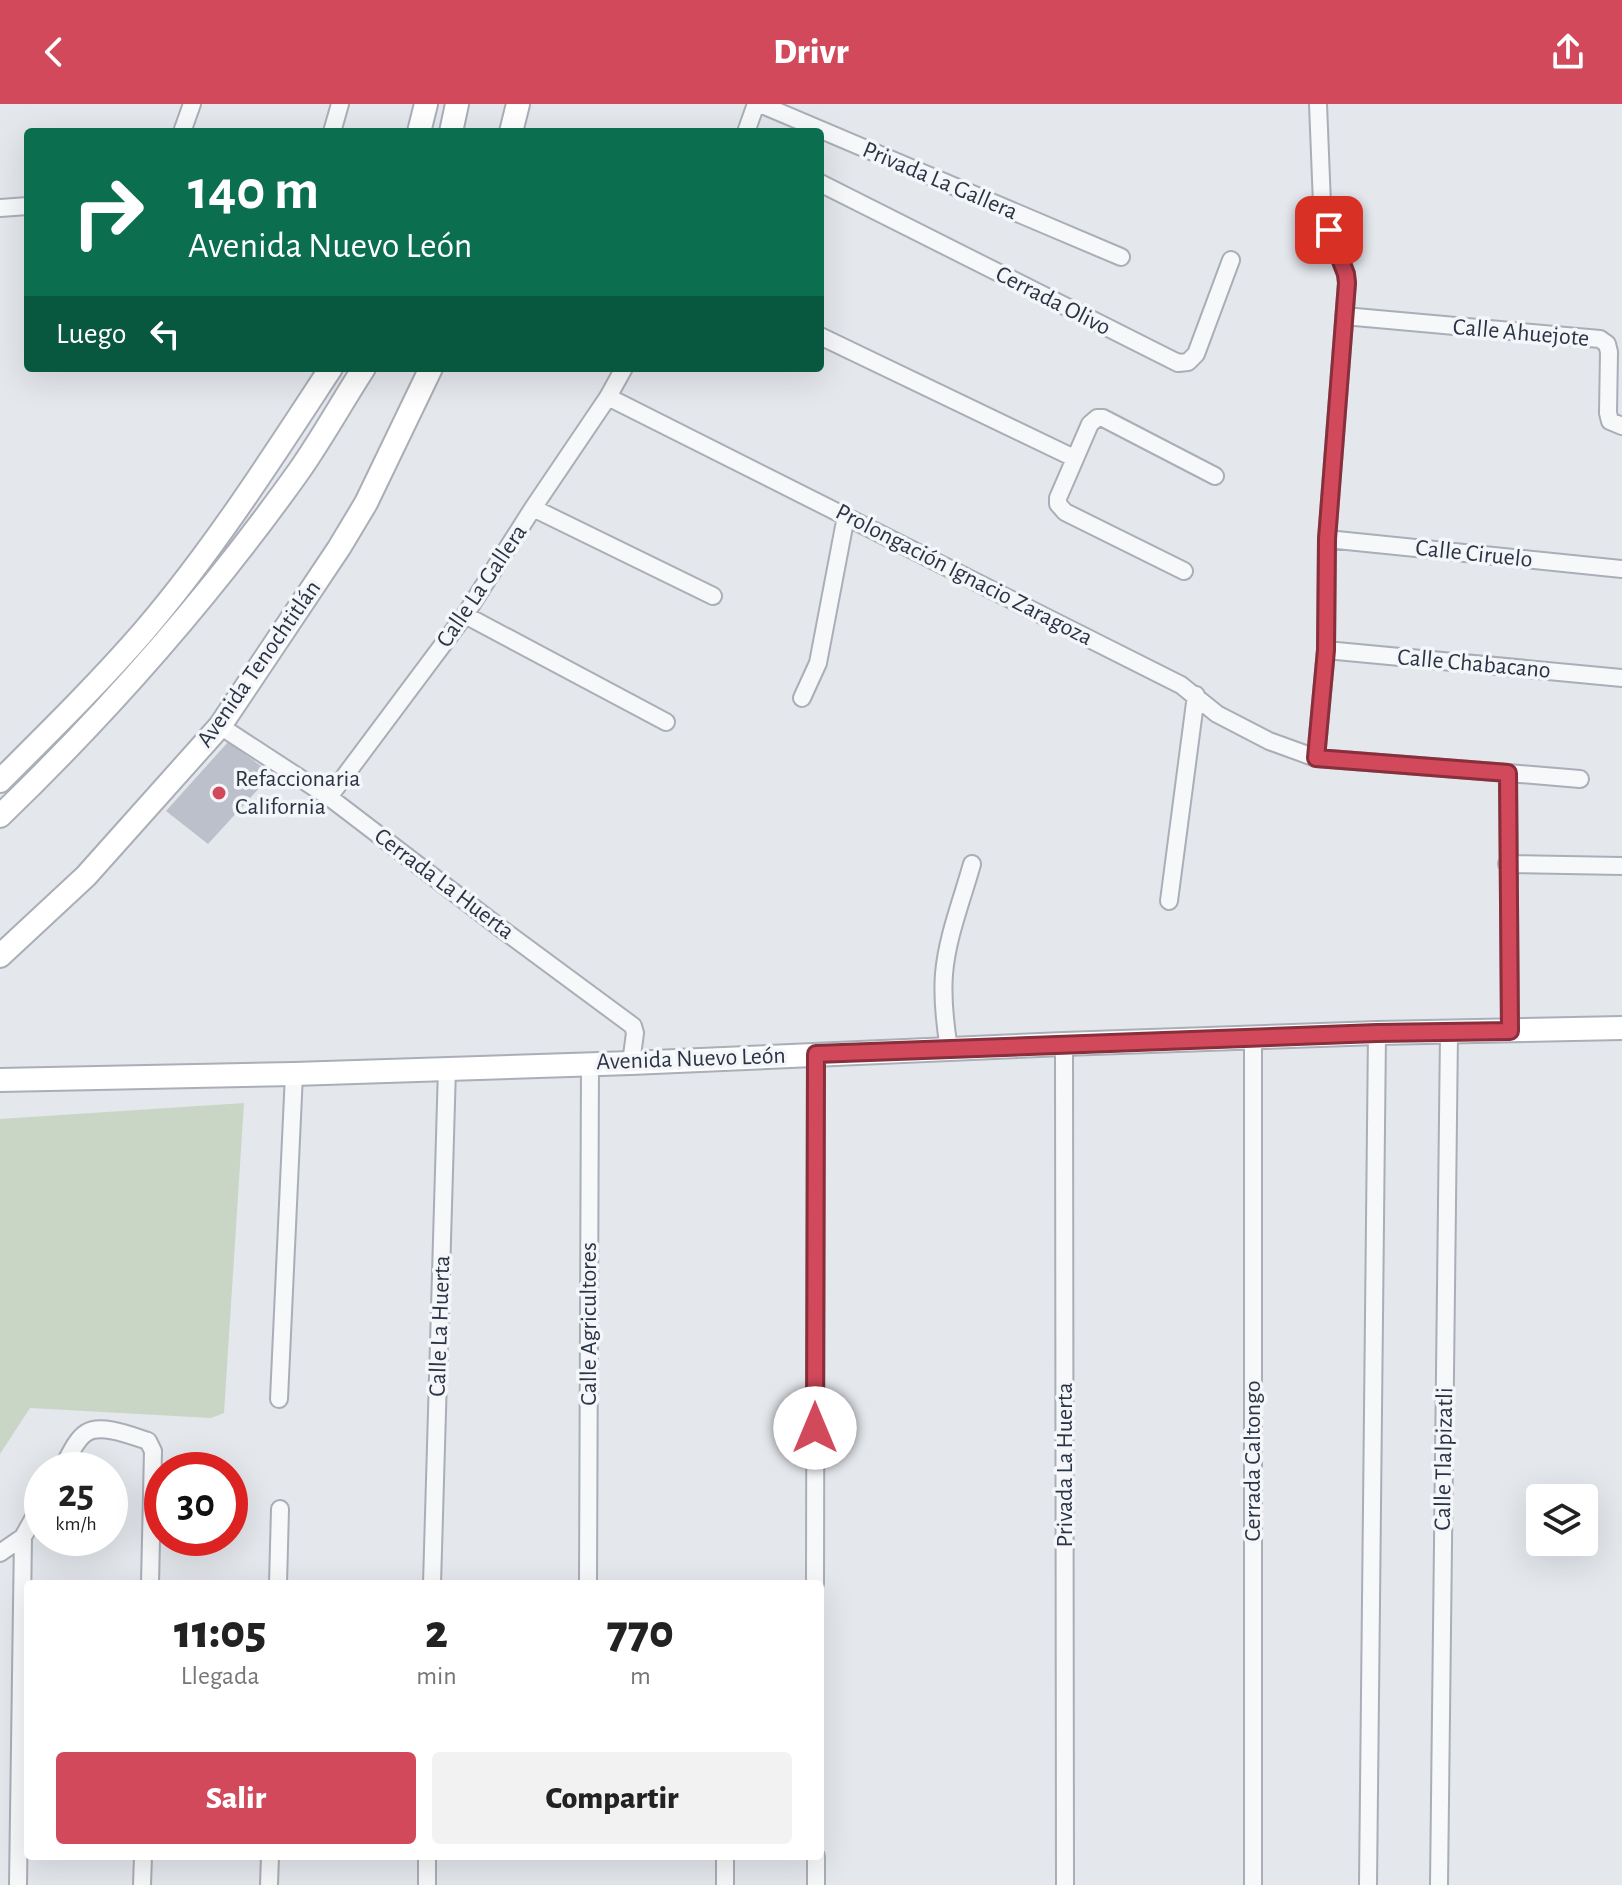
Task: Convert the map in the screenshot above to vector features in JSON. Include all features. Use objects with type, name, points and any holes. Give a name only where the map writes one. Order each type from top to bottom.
[{"type":"street","points":[[183,128],[192,104]]},
{"type":"street","points":[[333,128],[340,104]]},
{"type":"street","points":[[420,128],[426,104]]},
{"type":"street","points":[[452,128],[457,104]]},
{"type":"street","points":[[512,128],[518,104]]},
{"type":"street","points":[[748,128],[758,104]]},
{"type":"street","name":"Privada La Gallera","points":[[758,104],[815,128]]},
{"type":"street","points":[[1316,758],[1326,650],[1327,539],[1347,283],[1322,204],[1318,104]]},
{"type":"street","name":"Privada La Gallera","points":[[824,132],[1121,257]]},
{"type":"street","name":"Cerrada Olivo","points":[[824,185],[1178,363],[1188,362],[1196,354],[1231,260]]},
{"type":"street","points":[[0,208],[24,206]]},
{"type":"street","name":"Calle Ahuejote","points":[[1344,316],[1600,339],[1607,344],[1609,352],[1610,421],[1622,426]]},
{"type":"street","points":[[824,338],[1074,458]]},
{"type":"street","points":[[0,781],[144,631],[253,487],[328,372]]},
{"type":"street","points":[[0,816],[127,687],[183,622],[299,470],[361,372]]},
{"type":"street","name":"Avenida Tenochtitlán","points":[[0,956],[86,876],[220,726],[359,514],[429,372]]},
{"type":"street","name":"Calle La Gallera","points":[[329,797],[465,615],[622,372]]},
{"type":"street","name":"Prolongación Ignacio Zaragoza","points":[[608,397],[1167,677],[1196,695],[1217,714],[1269,741],[1316,758],[1508,773]]},
{"type":"street","points":[[1184,571],[1065,512],[1058,504],[1058,498],[1090,424],[1097,418],[1103,418],[1215,476]]},
{"type":"street","points":[[533,508],[713,596]]},
{"type":"street","points":[[802,698],[818,663],[846,516]]},
{"type":"street","name":"Calle Ciruelo","points":[[1327,539],[1622,569]]},
{"type":"street","points":[[465,615],[666,722]]},
{"type":"street","name":"Calle Chabacano","points":[[1326,650],[1622,678]]},
{"type":"street","points":[[1169,901],[1196,695]]},
{"type":"street","name":"Cerrada La Huerta","points":[[220,726],[329,797],[633,1026],[631,1063]]},
{"type":"street","points":[[1510,1031],[1508,773],[1580,779]]},
{"type":"street","points":[[949,1049],[944,1021],[944,973],[972,864]]},
{"type":"street","points":[[1507,864],[1622,866]]},
{"type":"street","name":"Avenida Nuevo León","points":[[0,1080],[294,1074],[1377,1033],[1622,1028]]},
{"type":"street","points":[[1368,1885],[1377,1033]]},
{"type":"street","name":"Calle Tlalpizatli","points":[[1439,1885],[1449,1033]]},
{"type":"street","name":"Cerrada Caltongo","points":[[1253,1038],[1253,1885]]},
{"type":"street","name":"Privada La Huerta","points":[[1064,1044],[1065,1885]]},
{"type":"street","points":[[815,1580],[816,1054]]},
{"type":"street","name":"Calle Agricultores","points":[[588,1580],[590,1063]]},
{"type":"street","name":"Calle La Huerta","points":[[432,1580],[447,1068]]},
{"type":"street","points":[[279,1399],[294,1074]]},
{"type":"street","points":[[72,1452],[86,1433],[102,1428],[148,1441],[153,1451],[150,1580]]},
{"type":"street","points":[[278,1580],[280,1509]]},
{"type":"street","points":[[0,1553],[23,1537]]},
{"type":"street","points":[[18,1885],[23,1537]]},
{"type":"street","points":[[142,1885],[143,1860]]},
{"type":"street","points":[[269,1885],[270,1860]]},
{"type":"street","points":[[427,1860],[427,1885]]},
{"type":"street","points":[[725,1860],[725,1885]]},
{"type":"street","points":[[816,1860],[816,1885]]},
{"type":"green space","points":[[244,1103],[224,1413],[211,1418],[30,1408],[0,1454],[0,1119]]},
{"type":"building","name":"Refaccionaria California","points":[[228,742],[272,774],[208,844],[166,811]]},
{"type":"place","name":"Refaccionaria California","points":[[219,793]]},
{"type":"route","points":[[815,1428],[816,1054],[1377,1033],[1510,1031],[1508,773],[1316,758],[1326,650],[1327,539],[1347,283],[1329,230]]}]
